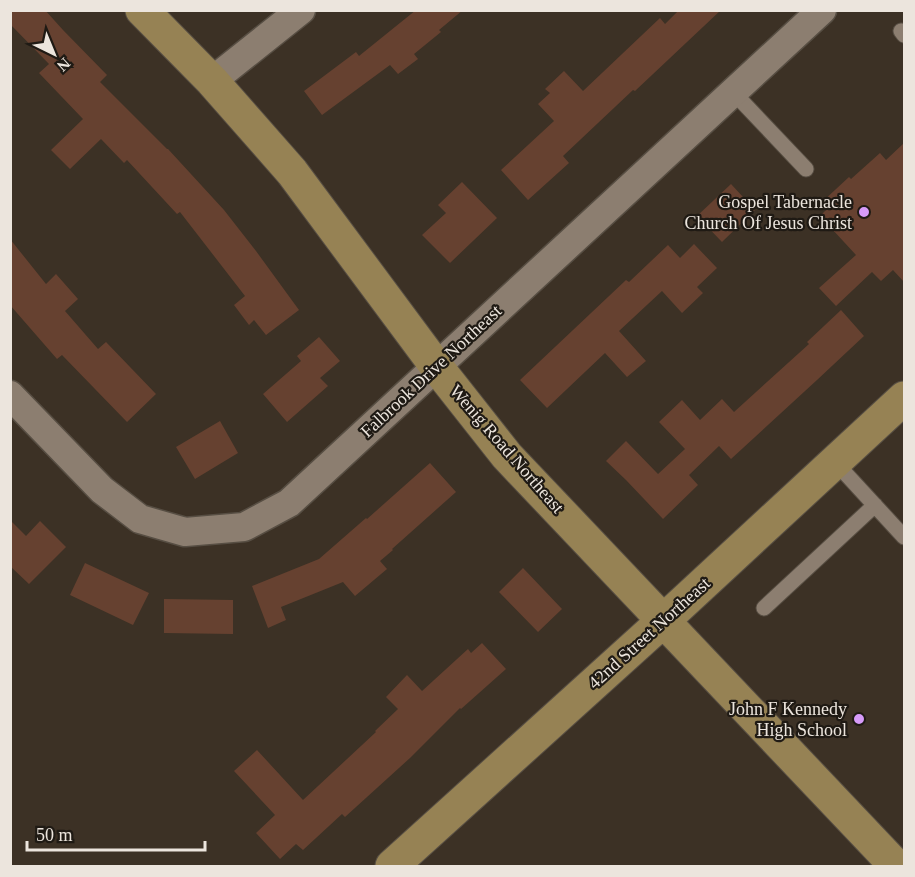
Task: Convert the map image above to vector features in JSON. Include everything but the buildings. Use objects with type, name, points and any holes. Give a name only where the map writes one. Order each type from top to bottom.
[{"type":"street","name":"Wenig Road Northeast","points":[[142,10],[212,81],[292,172],[436,366],[507,456],[896,867]]},
{"type":"street","points":[[212,81],[301,10]]},
{"type":"street","name":"Falbrook Drive Northeast","points":[[10,395],[102,490],[140,519],[185,532],[244,527],[289,503],[822,10]]},
{"type":"street","name":"42nd Street Northeast","points":[[392,867],[904,398]]},
{"type":"lane","points":[[733,92],[806,169]]},
{"type":"lane","points":[[835,462],[904,537]]},
{"type":"lane","points":[[764,608],[875,505]]},
{"type":"place","name":"Gospel Tabernacle Church Of Jesus Christ","points":[[864,212]]},
{"type":"place","name":"John F Kennedy High School","points":[[859,719]]}]
